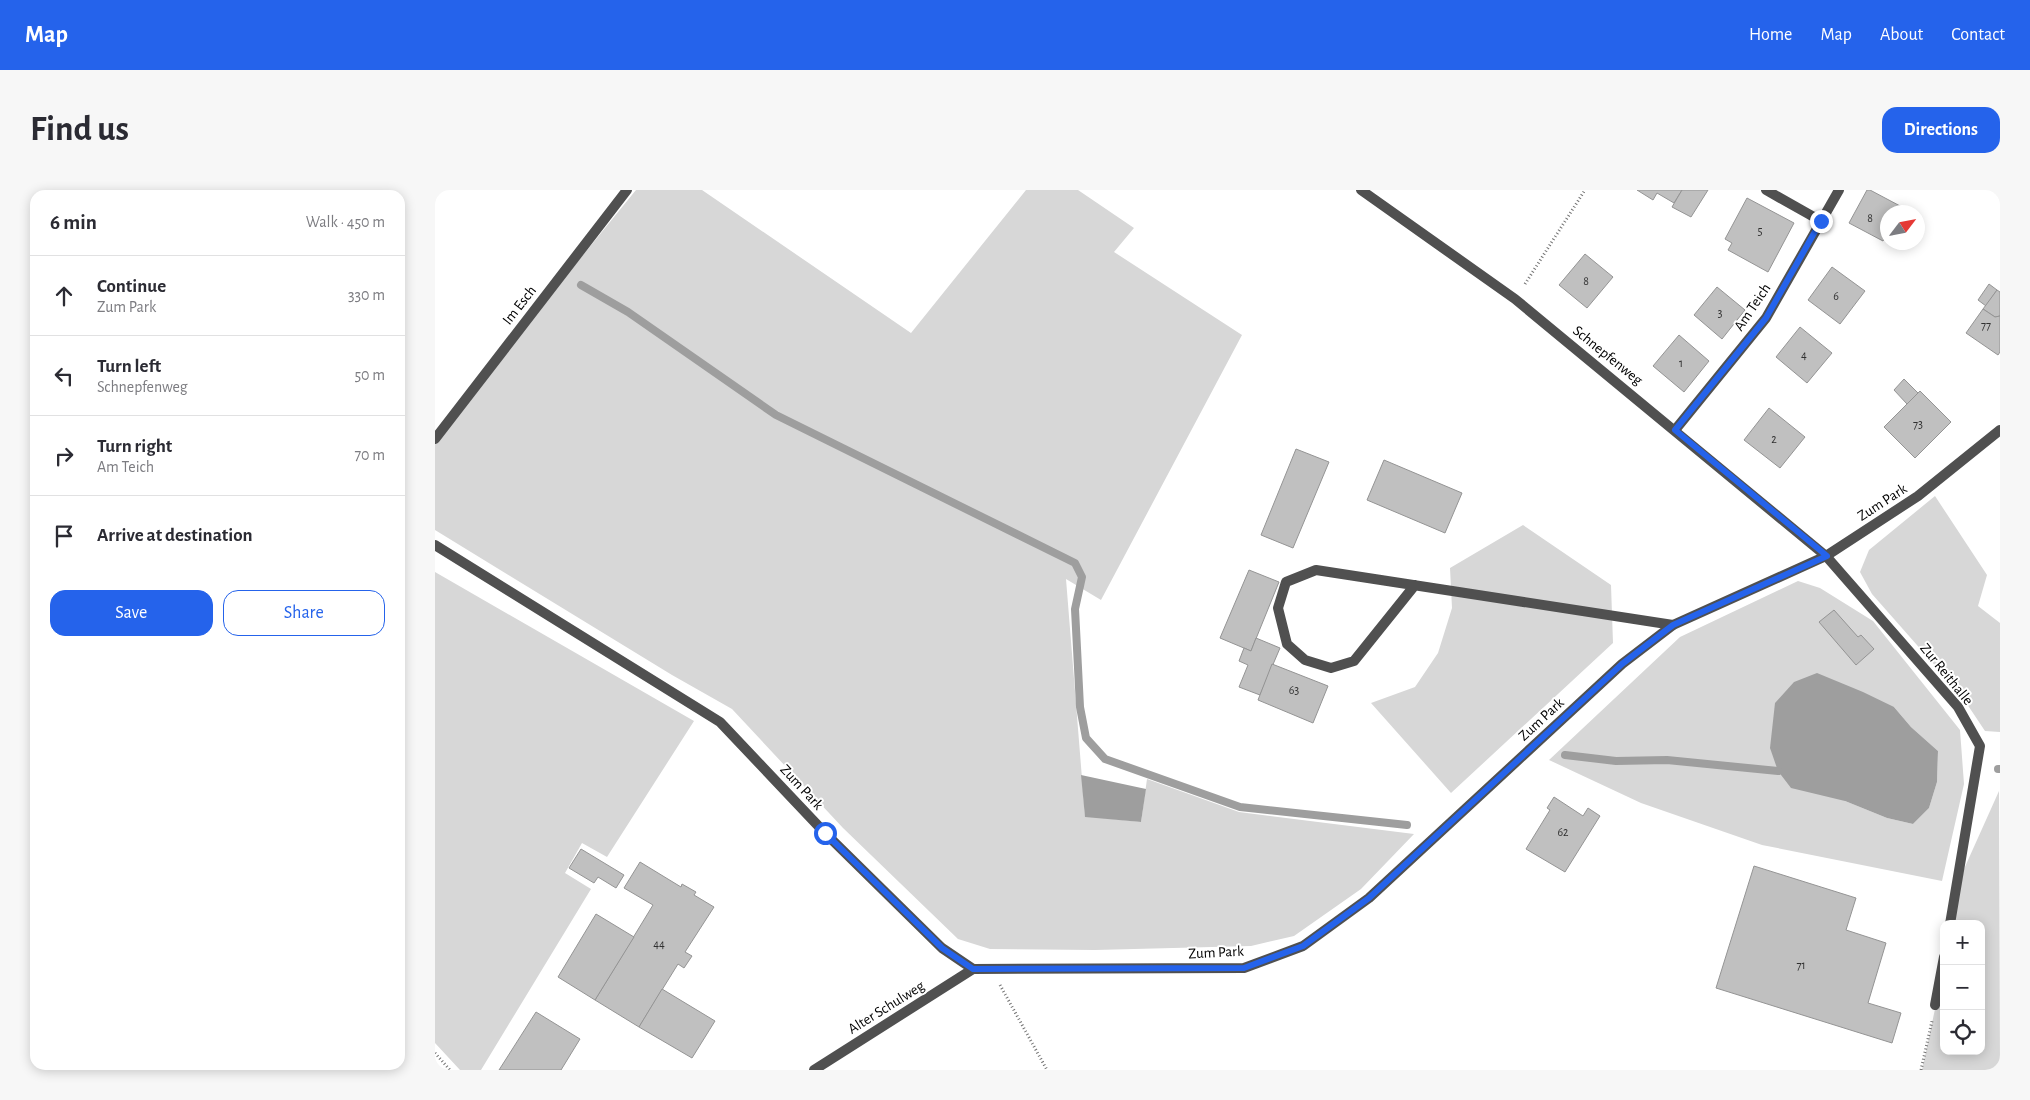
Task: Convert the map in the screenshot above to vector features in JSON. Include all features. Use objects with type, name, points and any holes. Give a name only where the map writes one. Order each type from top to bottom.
[{"type":"street","name":"Im Esch","points":[[435,439],[627,190]]},
{"type":"street","name":"Schnepfenweg","points":[[1361,190],[1515,299],[1827,556]]},
{"type":"street","points":[[1766,190],[1821,221]]},
{"type":"street","name":"Am Teich","points":[[1675,430],[1766,318],[1839,190]]},
{"type":"street","name":"Zum Park","points":[[435,545],[720,722],[839,847],[942,948],[973,969],[1244,968],[1303,946],[1369,898],[1622,664],[1673,625],[1827,556],[1918,496],[2000,430]]},
{"type":"street","name":"Zur Reithalle","points":[[1827,556],[1958,707],[1980,746],[1950,920]]},
{"type":"street","points":[[1415,585],[1354,661],[1331,668],[1305,660],[1287,644],[1278,608],[1286,582],[1316,570],[1415,585],[1673,625]]},
{"type":"street","points":[[1935,1006],[1943,965]]},
{"type":"street","name":"Alter Schulweg","points":[[815,1070],[973,969]]},
{"type":"path","points":[[1515,299],[1585,190]]},
{"type":"path","points":[[1003,969],[997,980],[1047,1070]]},
{"type":"path","points":[[1921,1070],[1935,1006]]},
{"type":"path","points":[[435,1053],[451,1070]]},
{"type":"shaded area","points":[[636,190],[702,190],[911,333],[1026,190],[1078,190],[1134,228],[1114,252],[1242,335],[1101,600],[1066,579],[1085,816],[1141,822],[1147,779],[1239,812],[1414,834],[1361,889],[1294,936],[1251,946],[1095,950],[990,949],[958,939],[843,828],[732,709],[672,675],[435,530],[435,442],[500,357]]},
{"type":"shaded area","points":[[1935,496],[1987,575],[1978,606],[2000,623],[2000,732],[1985,731],[1961,695],[1872,594],[1860,572],[1869,550]]},
{"type":"shaded area","points":[[1523,525],[1611,585],[1613,643],[1451,793],[1371,703],[1415,687],[1438,653],[1452,608],[1450,568]]},
{"type":"shaded area","points":[[435,572],[694,721],[607,857],[582,843],[565,873],[591,889],[481,1070],[460,1070],[435,1043]]},
{"type":"shaded area","points":[[1798,581],[1820,588],[1873,621],[1960,730],[1964,784],[1942,881],[1762,845],[1641,803],[1549,760],[1680,637]],"holes":[[[1894,707],[1911,727],[1938,751],[1937,782],[1929,808],[1913,824],[1887,818],[1845,801]]]},
{"type":"shaded area","points":[[1817,673],[1894,707],[1911,727],[1938,751],[1937,782],[1929,808],[1913,824],[1887,818],[1845,801],[1791,788],[1778,771],[1770,748],[1775,703],[1794,682]]},
{"type":"shaded area","points":[[1081,775],[1146,789],[1141,822],[1085,817]]},
{"type":"shaded area","points":[[1999,791],[2000,1070],[1922,1070],[1940,986],[1940,1055],[1985,1055],[1985,920],[1954,920],[1964,869]]},
{"type":"building","points":[[1637,190],[1682,190],[1674,203],[1657,193],[1653,200]]},
{"type":"building","points":[[1682,190],[1708,190],[1691,217],[1672,207]]},
{"type":"building","points":[[1867,190],[1898,205],[1880,205],[1880,239],[1849,223]]},
{"type":"building","points":[[1747,198],[1794,223],[1768,272],[1728,250],[1732,243],[1725,239]]},
{"type":"building","points":[[1585,254],[1613,277],[1587,308],[1559,285]]},
{"type":"building","points":[[1832,267],[1865,291],[1840,324],[1808,300]]},
{"type":"building","points":[[1989,284],[1997,290],[1986,306],[1978,300]]},
{"type":"building","points":[[1717,287],[1745,310],[1722,339],[1694,315]]},
{"type":"building","points":[[1997,290],[2000,292],[2000,316],[1995,317],[1983,309]]},
{"type":"building","points":[[1983,309],[1995,317],[2000,316],[2000,352],[1998,355],[1966,333]]},
{"type":"building","points":[[1800,327],[1832,353],[1807,383],[1776,357]]},
{"type":"building","points":[[1679,335],[1709,361],[1684,392],[1653,366]]},
{"type":"building","points":[[1904,379],[1918,393],[1907,404],[1894,390]]},
{"type":"building","points":[[1920,391],[1951,422],[1915,458],[1884,427]]},
{"type":"building","points":[[1769,408],[1805,437],[1780,468],[1744,440]]},
{"type":"building","points":[[1296,449],[1329,462],[1293,548],[1261,535]]},
{"type":"building","points":[[1384,460],[1462,493],[1445,533],[1367,500]]},
{"type":"building","points":[[1249,570],[1279,582],[1251,651],[1220,638]]},
{"type":"building","points":[[1834,610],[1858,637],[1861,635],[1874,649],[1856,665],[1819,622]]},
{"type":"building","points":[[1256,638],[1280,648],[1260,695],[1239,687],[1248,665],[1239,661],[1244,648],[1251,651]]},
{"type":"building","points":[[1272,664],[1328,686],[1313,723],[1258,700]]},
{"type":"building","points":[[1554,797],[1583,816],[1588,808],[1600,816],[1565,872],[1526,849],[1550,810],[1547,808]]},
{"type":"building","points":[[581,849],[624,875],[616,888],[598,877],[594,883],[569,868]]},
{"type":"building","points":[[640,862],[681,887],[682,884],[696,892],[694,895],[714,907],[685,952],[692,956],[684,968],[678,964],[639,1027],[595,1000],[653,905],[624,888]]},
{"type":"building","points":[[1754,866],[1856,898],[1846,930],[1886,943],[1868,1003],[1901,1013],[1892,1043],[1716,988]]},
{"type":"building","points":[[596,914],[634,937],[595,1000],[558,977]]},
{"type":"building","points":[[662,989],[715,1021],[692,1058],[639,1027]]},
{"type":"building","points":[[536,1012],[580,1039],[561,1070],[499,1070]]},
{"type":"waterway","points":[[581,285],[628,312],[776,415],[1075,563],[1082,577],[1075,609],[1080,707],[1086,738],[1105,759],[1240,807],[1407,825]]},
{"type":"waterway","points":[[1565,755],[1616,761],[1667,760],[1778,771]]},
{"type":"route","points":[[825,833],[942,948],[973,969],[1244,968],[1303,946],[1369,898],[1622,664],[1673,625],[1827,556],[1675,430],[1766,318],[1821,221]]}]
